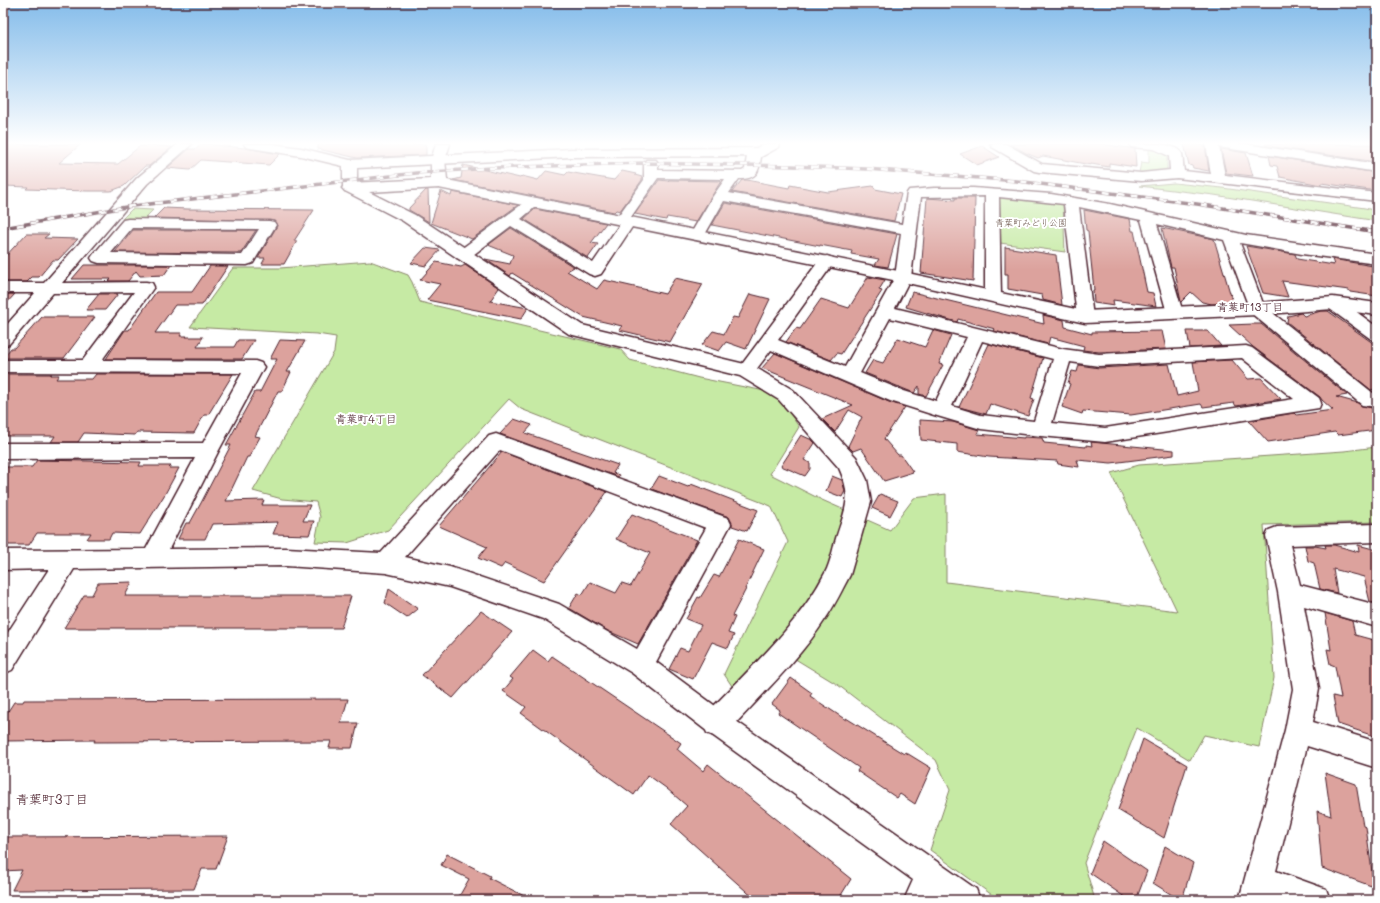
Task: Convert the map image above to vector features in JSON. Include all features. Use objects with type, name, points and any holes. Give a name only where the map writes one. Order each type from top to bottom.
[{"type":"street","points":[[3,340],[86,247],[138,186]]},
{"type":"street","points":[[350,188],[383,186]]},
{"type":"street","points":[[455,186],[903,277],[1085,316],[1257,309],[1333,303],[1377,309]]},
{"type":"street","points":[[512,220],[595,271],[647,186]]},
{"type":"street","points":[[698,235],[727,186]]},
{"type":"street","points":[[1290,186],[1377,196]]},
{"type":"street","points":[[350,188],[409,218],[576,330],[746,371],[786,395],[848,463],[856,480],[859,502],[838,575],[815,613],[784,651],[717,723]]},
{"type":"street","points":[[849,377],[903,277],[914,193],[946,191],[992,193],[1028,195],[1072,201],[1230,236],[1317,251],[1377,259]]},
{"type":"street","points":[[992,193],[993,296]]},
{"type":"street","points":[[720,196],[908,230]]},
{"type":"street","points":[[1072,201],[1085,316]]},
{"type":"street","points":[[463,255],[512,220],[534,202]]},
{"type":"street","points":[[1148,218],[1175,313]]},
{"type":"street","points":[[86,247],[109,245],[128,223],[269,225],[247,260],[99,258],[109,245]]},
{"type":"street","points":[[1230,236],[1257,309],[1369,400],[1377,400]]},
{"type":"street","points":[[746,371],[827,262]]},
{"type":"street","points":[[3,288],[146,287],[88,367]]},
{"type":"street","points":[[1333,303],[1377,335]]},
{"type":"street","points":[[767,342],[897,396],[941,410],[981,422],[1041,429],[1105,436],[1312,403],[1246,352],[1098,360],[1063,355],[884,311]]},
{"type":"street","points":[[941,410],[977,334]]},
{"type":"street","points":[[1041,429],[1063,355]]},
{"type":"street","points":[[3,366],[255,367],[209,450],[153,558]]},
{"type":"street","points":[[386,563],[496,441],[720,524],[641,665]]},
{"type":"street","points":[[3,451],[209,450]]},
{"type":"street","points":[[1315,900],[1256,889],[1298,730],[1306,689],[1290,592],[1277,536],[1377,533]]},
{"type":"street","points":[[3,560],[286,556],[386,563],[450,576],[551,611],[641,665],[925,887],[965,900]]},
{"type":"street","points":[[3,662],[68,559]]},
{"type":"street","points":[[1290,592],[1377,616]]},
{"type":"street","points":[[1298,730],[1377,755]]},
{"type":"green space","points":[[1140,186],[1204,186],[1365,208],[1377,211],[1377,221],[1214,195]]},
{"type":"green space","name":"青葉町みどり公園","points":[[998,196],[1063,202],[1065,252],[1000,243]]},
{"type":"green space","points":[[132,209],[153,210],[144,219],[122,219]]},
{"type":"green space","points":[[370,261],[408,275],[420,302],[620,349],[630,360],[699,378],[765,391],[783,403],[799,427],[770,474],[822,500],[890,530],[914,498],[946,494],[946,582],[1177,611],[1111,473],[1139,465],[1344,451],[1377,447],[1377,522],[1264,525],[1274,678],[1259,747],[1204,735],[1190,760],[1137,728],[1084,863],[1095,900],[999,900],[930,850],[950,790],[936,760],[838,685],[774,646],[734,689],[724,674],[788,542],[771,506],[521,409],[509,399],[388,530],[347,543],[315,542],[320,517],[316,502],[282,499],[253,491],[334,352],[336,337],[317,334],[190,327],[233,268],[280,268]]},
{"type":"building","points":[[8,186],[124,186],[111,191],[26,189],[28,187]]},
{"type":"building","points":[[484,186],[638,186],[620,211],[616,210],[614,212]]},
{"type":"building","points":[[655,186],[718,186],[696,222],[667,217],[666,220],[635,214]]},
{"type":"building","points":[[737,186],[779,186],[789,188],[790,186],[796,186],[828,192],[873,186],[875,189],[901,194],[894,221],[732,192]]},
{"type":"building","points":[[1343,186],[1377,186],[1377,191]]},
{"type":"building","points":[[426,190],[428,190],[429,222],[409,210],[409,208]]},
{"type":"building","points":[[441,191],[451,196],[452,192],[518,205],[472,239],[431,223]]},
{"type":"building","points":[[927,198],[955,200],[955,198],[975,198],[973,281],[921,273]]},
{"type":"building","points":[[725,203],[897,234],[888,267],[875,265],[879,259],[851,254],[852,251],[712,225]]},
{"type":"building","points":[[164,208],[314,210],[294,241],[297,241],[284,264],[262,264],[265,258],[258,258],[277,226],[274,221],[154,218]]},
{"type":"building","points":[[535,209],[606,223],[591,243],[598,244],[588,258],[524,219]]},
{"type":"building","points":[[1084,210],[1130,219],[1147,292],[1153,293],[1156,306],[1113,300],[1114,306],[1094,303],[1088,231],[1086,230]]},
{"type":"building","points":[[511,228],[574,267],[567,271],[597,289],[604,280],[665,294],[675,278],[703,284],[670,342],[619,330],[622,326],[583,317],[512,273],[510,276],[485,259],[510,264],[513,255],[488,245]]},
{"type":"building","points":[[1162,228],[1214,239],[1233,303],[1212,304],[1202,302],[1191,292],[1181,302],[1174,267],[1171,267]]},
{"type":"building","points":[[133,230],[256,230],[241,253],[115,252]]},
{"type":"building","points":[[26,234],[49,234],[44,238],[78,239],[58,260],[53,260],[39,277],[32,277],[27,282],[3,282],[3,259]]},
{"type":"building","points":[[1246,246],[1295,254],[1297,259],[1334,265],[1332,259],[1373,266],[1377,274],[1377,296],[1350,292],[1349,290],[1282,281],[1288,297],[1263,293]]},
{"type":"building","points":[[1005,247],[1056,255],[1062,305],[1043,300],[1042,295],[1008,289],[1008,274],[1005,274]]},
{"type":"building","points":[[425,248],[440,250],[426,266],[411,263]]},
{"type":"building","points":[[436,262],[461,267],[465,265],[499,288],[490,301],[528,308],[521,319],[427,300],[440,284],[420,280]]},
{"type":"building","points":[[84,265],[171,265],[164,275],[140,276],[136,271],[128,281],[109,281],[111,279],[72,279]]},
{"type":"building","points":[[210,266],[228,266],[202,305],[175,305],[155,333],[182,333],[180,336],[203,337],[197,347],[234,347],[238,340],[254,340],[242,359],[106,359],[125,330],[129,330],[156,292],[192,292]]},
{"type":"building","points":[[868,277],[885,280],[879,290],[882,291],[841,354],[837,353],[831,360],[786,342],[796,328],[800,329],[821,299],[849,308]]},
{"type":"building","points":[[912,292],[1044,324],[1043,315],[1064,320],[1065,327],[1092,334],[1092,332],[1162,331],[1166,349],[1099,352],[1083,350],[1084,346],[1050,337],[1048,344],[994,331],[995,329],[958,319],[957,322],[906,307]]},
{"type":"building","points":[[3,294],[15,294],[3,307]]},
{"type":"building","points":[[99,294],[118,294],[105,310],[86,310]]},
{"type":"building","points":[[750,294],[770,299],[746,349],[726,342],[719,351],[702,345],[713,331],[724,334],[733,317],[738,318]]},
{"type":"building","points":[[1321,311],[1328,311],[1377,346],[1377,388],[1371,390],[1287,322],[1288,316],[1301,313],[1304,316]]},
{"type":"building","points":[[42,317],[95,317],[64,358],[3,358],[11,348],[14,348]]},
{"type":"building","points":[[1261,324],[1347,395],[1336,397],[1358,403],[1362,406],[1377,409],[1377,430],[1338,435],[1335,432],[1268,442],[1249,421],[1294,413],[1296,415],[1333,410],[1320,397],[1253,347],[1229,325]]},
{"type":"building","points":[[933,330],[951,335],[939,364],[943,365],[926,396],[919,394],[919,386],[914,393],[865,373],[873,360],[883,363],[898,338],[925,347]]},
{"type":"building","points":[[1187,331],[1208,331],[1221,346],[1190,348]]},
{"type":"building","points":[[280,340],[305,341],[287,372],[291,372],[282,391],[278,391],[255,436],[260,437],[249,457],[247,457],[226,501],[264,500],[262,505],[310,505],[303,521],[314,521],[309,535],[273,534],[278,522],[212,524],[205,539],[178,539],[186,523],[190,523],[201,503],[231,445],[226,445],[255,392],[260,392],[277,359],[270,359]]},
{"type":"building","points":[[989,344],[1043,358],[1031,398],[1034,399],[1028,416],[990,404],[986,414],[959,407]]},
{"type":"building","points":[[775,353],[889,402],[905,407],[884,439],[898,455],[901,455],[913,472],[884,481],[861,448],[853,451],[848,446],[862,417],[849,410],[835,432],[822,419],[853,405],[762,368]]},
{"type":"building","points":[[1232,360],[1248,379],[1261,378],[1281,399],[1236,406],[1234,403],[1203,407],[1201,404],[1131,415],[1083,411],[1082,414],[1062,407],[1070,384],[1068,383],[1072,371],[1077,372],[1079,365],[1099,368],[1169,364],[1177,396],[1198,391],[1193,362]]},
{"type":"building","points":[[3,374],[52,374],[50,375],[59,375],[56,379],[92,379],[96,374],[233,374],[208,415],[204,415],[194,433],[137,432],[135,435],[84,433],[78,442],[51,442],[55,436],[3,436]]},
{"type":"building","points":[[514,419],[532,425],[525,433],[618,465],[613,473],[619,475],[618,477],[500,434]]},
{"type":"building","points":[[920,420],[953,422],[979,430],[977,434],[1042,438],[1044,443],[1086,447],[1086,445],[1092,446],[1091,442],[1174,450],[1174,455],[1111,463],[1077,460],[1079,467],[1058,464],[1057,461],[989,457],[957,452],[957,444],[921,440]]},
{"type":"building","points":[[801,435],[815,443],[804,460],[810,463],[810,469],[805,476],[781,466]]},
{"type":"building","points":[[502,452],[607,492],[544,581],[505,563],[501,568],[478,558],[487,547],[439,526]]},
{"type":"building","points":[[37,460],[141,462],[139,466],[171,466],[169,468],[179,468],[140,534],[112,533],[109,539],[87,539],[91,533],[37,533],[29,545],[3,545],[3,467],[32,467]]},
{"type":"building","points":[[659,476],[688,487],[691,484],[758,510],[747,531],[732,526],[729,517],[651,489]]},
{"type":"building","points":[[832,476],[842,480],[845,491],[842,497],[826,491]]},
{"type":"building","points":[[880,494],[898,501],[890,516],[872,508]]},
{"type":"building","points":[[632,514],[697,540],[638,644],[608,631],[569,608],[578,593],[582,595],[590,582],[616,593],[622,583],[631,586],[650,553],[616,539]]},
{"type":"building","points":[[739,539],[764,549],[732,616],[735,617],[728,633],[734,635],[728,648],[712,642],[693,679],[669,669],[680,648],[688,651],[701,625],[686,619],[698,597],[700,598],[714,575],[719,577]]},
{"type":"building","points":[[1325,545],[1334,545],[1359,552],[1358,545],[1377,550],[1377,603],[1370,602],[1364,577],[1333,569],[1337,593],[1320,589],[1314,563],[1308,561],[1305,546],[1326,548]]},
{"type":"building","points":[[132,582],[125,596],[351,596],[341,628],[64,628],[84,595],[92,595],[98,583]]},
{"type":"building","points":[[389,589],[418,609],[407,618],[385,603]]},
{"type":"building","points":[[481,611],[512,632],[453,698],[422,675]]},
{"type":"building","points":[[1325,613],[1352,621],[1355,635],[1377,641],[1377,737],[1338,724],[1333,696],[1341,698],[1335,666],[1330,664],[1327,649],[1331,650]]},
{"type":"building","points":[[533,650],[548,661],[552,656],[681,743],[677,749],[703,771],[708,764],[851,879],[838,900],[756,900],[671,824],[687,806],[666,788],[648,775],[634,795],[521,713],[526,707],[503,691],[513,679],[510,677]]},
{"type":"building","points":[[791,678],[812,693],[810,696],[846,720],[846,718],[904,754],[905,752],[931,768],[915,804],[900,794],[897,798],[857,771],[859,768],[778,713],[780,710],[772,704]]},
{"type":"building","points":[[348,699],[341,723],[358,723],[352,748],[329,748],[331,741],[3,741],[3,719],[14,702],[23,702],[24,700]]},
{"type":"building","points":[[1143,739],[1187,765],[1164,838],[1118,810]]},
{"type":"building","points":[[1325,773],[1356,784],[1363,826],[1366,827],[1374,887],[1322,868],[1317,811],[1331,816]]},
{"type":"building","points":[[228,836],[216,869],[202,869],[194,889],[12,890],[22,870],[3,871],[3,837]]},
{"type":"building","points":[[1103,841],[1147,871],[1136,900],[1129,900],[1090,873]]},
{"type":"building","points":[[1165,846],[1193,863],[1182,900],[1153,883]]},
{"type":"building","points":[[447,854],[532,900],[457,900],[469,879],[441,865]]},
{"type":"railway","points":[[3,228],[132,206],[303,186]]},
{"type":"railway","points":[[1057,186],[1197,204],[1377,232]]},
{"type":"district","name":"青葉町13丁目","points":[[1250,306]]},
{"type":"district","name":"青葉町4丁目","points":[[366,418]]},
{"type":"district","name":"青葉町3丁目","points":[[52,798]]}]
